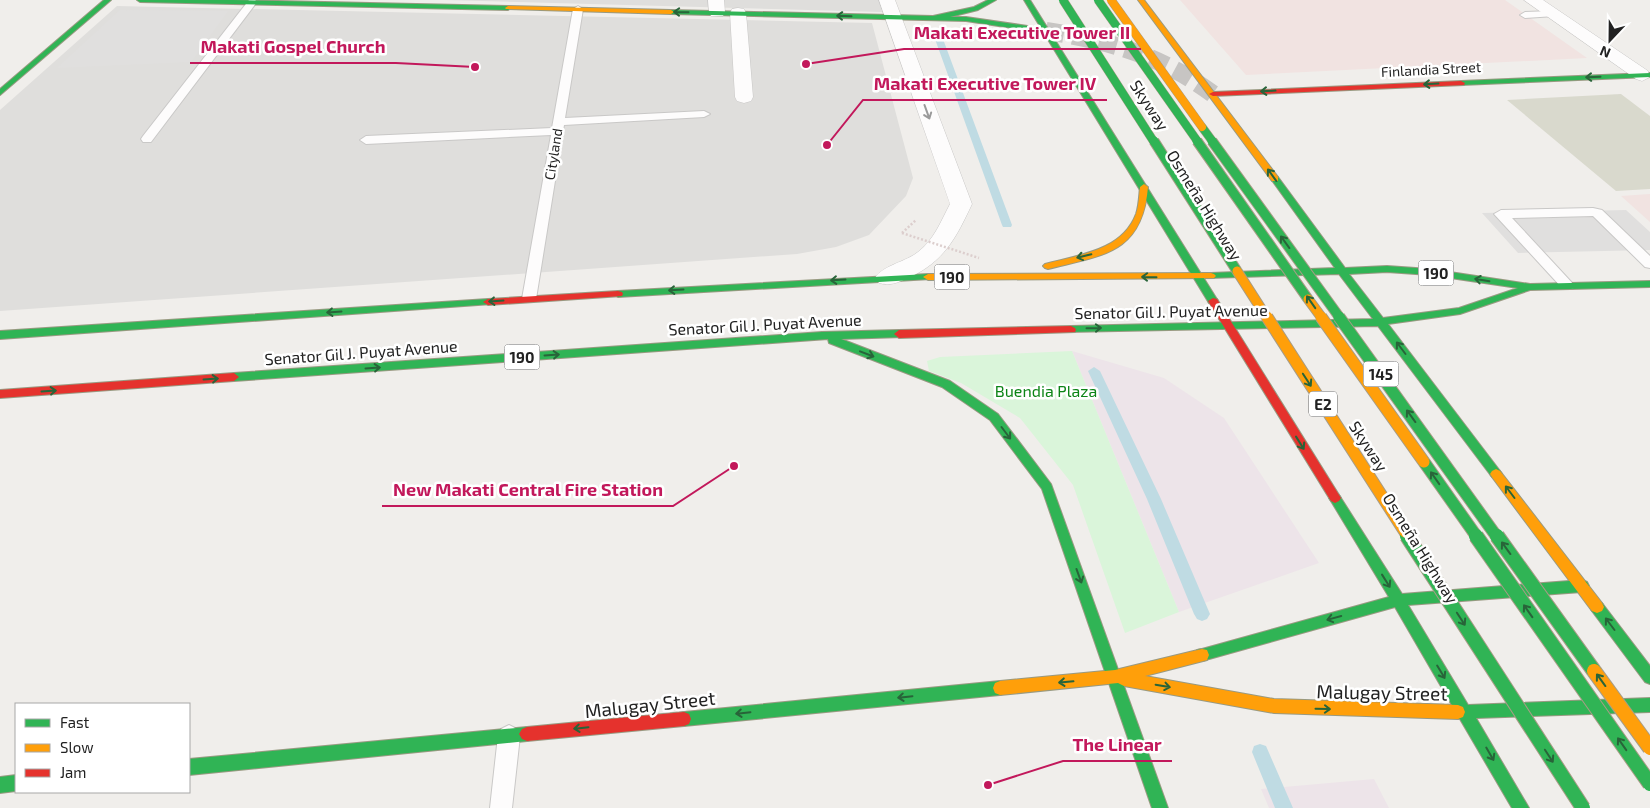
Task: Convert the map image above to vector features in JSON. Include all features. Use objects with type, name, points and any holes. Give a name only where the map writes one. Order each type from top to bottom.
[{"type":"main road","points":[[0,93],[108,0]]},
{"type":"main road","points":[[140,0],[532,4],[578,9],[717,6],[738,13],[890,9],[934,18],[973,20],[1046,31]]},
{"type":"main road","points":[[934,18],[976,9],[993,0]]},
{"type":"main road","points":[[1027,0],[1398,600],[1521,808]]},
{"type":"main road","name":"Osmeña Highway","points":[[1056,0],[1466,648]]},
{"type":"main road","name":"Skyway","points":[[1063,0],[1583,808]]},
{"type":"main road","name":"Skyway","points":[[1098,0],[1650,784]]},
{"type":"main road","name":"145","points":[[1111,0],[1650,748]]},
{"type":"main road","points":[[1141,0],[1213,94],[1342,271],[1650,677]]},
{"type":"main road","name":"Finlandia Street","points":[[1213,94],[1646,75]]},
{"type":"main road","points":[[1018,276],[1102,252],[1126,238],[1140,217],[1144,187]]},
{"type":"main road","name":"Senator Gil J. Puyat Avenue","points":[[0,335],[529,299],[887,278],[1018,276],[1198,277],[1387,269],[1430,272],[1530,287],[1650,284]]},
{"type":"main road","name":"Senator Gil J. Puyat Avenue","points":[[0,394],[822,336],[1381,322],[1460,311],[1530,287]]},
{"type":"main road","points":[[822,336],[946,384],[994,417],[1046,486],[1160,808]]},
{"type":"main road","name":"Malugay Street","points":[[190,767],[1115,677],[1216,652],[1265,636],[1398,600],[1582,586]]},
{"type":"main road","name":"Malugay Street","points":[[1115,677],[1274,706],[1465,712],[1650,705]]},
{"type":"main road","points":[[1497,699],[1513,724]]},
{"type":"main road","points":[[0,785],[15,783]]},
{"type":"street","points":[[1528,7],[1552,14],[1646,75]]},
{"type":"street","points":[[887,278],[916,265],[933,254],[944,238],[961,204],[890,9]]},
{"type":"street","points":[[738,13],[744,97]]},
{"type":"lane","points":[[147,139],[252,2]]},
{"type":"lane","name":"Cityland","points":[[529,299],[578,9]]},
{"type":"lane","points":[[366,140],[704,114]]},
{"type":"lane","points":[[1568,286],[1501,214],[1597,213],[1650,264]]},
{"type":"lane","points":[[501,808],[509,736]]},
{"type":"path","points":[[902,233],[979,258]]},
{"type":"shaded area","points":[[444,0],[879,0],[882,12]]},
{"type":"shaded area","points":[[1180,0],[1505,0],[1587,58],[1246,75]]},
{"type":"shaded area","points":[[117,6],[872,23],[913,178],[906,196],[869,235],[836,247],[797,254],[0,311],[0,110]]},
{"type":"shaded area","points":[[120,10],[228,11],[191,62],[57,68]]},
{"type":"shaded area","points":[[1621,94],[1650,116],[1650,189],[1616,191],[1507,100]]},
{"type":"shaded area","points":[[1650,194],[1650,222],[1621,196]]},
{"type":"shaded area","points":[[1626,210],[1650,232],[1650,250],[1518,253],[1482,213]]},
{"type":"shaded area","points":[[1072,351],[1164,378],[1224,418],[1319,563],[1179,612]]},
{"type":"shaded area","points":[[1374,779],[1389,808],[1269,808],[1261,789]]},
{"type":"green space","name":"Buendia Plaza","points":[[1072,351],[1179,612],[1125,633],[1073,485],[1020,418],[961,383],[929,371],[927,361],[940,357]]},
{"type":"waterway","points":[[939,39],[1007,225]]},
{"type":"waterway","points":[[1094,371],[1154,499],[1202,614]]},
{"type":"waterway","points":[[1260,752],[1284,808]]},
{"type":"tunnel","points":[[1046,31],[1113,45],[1134,52],[1174,69],[1213,94]]},
{"type":"traffic: fast","points":[[0,93],[108,0]]},
{"type":"traffic: fast","points":[[140,0],[508,8]]},
{"type":"traffic: fast","points":[[934,18],[976,9],[993,0]]},
{"type":"traffic: fast","points":[[1027,0],[1213,301]]},
{"type":"traffic: fast","points":[[1063,0],[1237,271]]},
{"type":"traffic: fast","points":[[1098,0],[1308,299]]},
{"type":"traffic: fast","points":[[671,12],[966,19],[1046,31]]},
{"type":"traffic: fast","points":[[1461,83],[1650,75]]},
{"type":"traffic: fast","points":[[1202,127],[1594,671]]},
{"type":"traffic: fast","points":[[1275,179],[1342,271],[1496,474]]},
{"type":"traffic: fast","points":[[1211,276],[1387,269],[1430,272],[1530,287],[1650,284]]},
{"type":"traffic: fast","points":[[618,294],[928,277]]},
{"type":"traffic: fast","points":[[1071,330],[1381,322],[1460,311],[1526,289]]},
{"type":"traffic: fast","points":[[0,335],[488,302]]},
{"type":"traffic: fast","points":[[234,377],[822,336],[899,334]]},
{"type":"traffic: fast","points":[[833,340],[946,384],[994,417],[1047,487],[1115,677]]},
{"type":"traffic: fast","points":[[1424,462],[1650,784]]},
{"type":"traffic: fast","points":[[1335,498],[1398,600],[1521,808]]},
{"type":"traffic: fast","points":[[1405,532],[1583,808]]},
{"type":"traffic: fast","points":[[1202,655],[1398,600],[1582,586]]},
{"type":"traffic: fast","points":[[1597,607],[1650,677]]},
{"type":"traffic: fast","points":[[1115,677],[1160,808]]},
{"type":"traffic: fast","points":[[684,719],[1000,688]]},
{"type":"traffic: fast","points":[[1458,712],[1650,705]]},
{"type":"traffic: fast","points":[[190,767],[527,734]]},
{"type":"traffic: fast","points":[[0,785],[15,783]]},
{"type":"traffic: slow","points":[[1111,0],[1202,127]]},
{"type":"traffic: slow","points":[[1141,0],[1275,179]]},
{"type":"traffic: slow","points":[[508,8],[671,12]]},
{"type":"traffic: slow","points":[[1048,266],[1102,251],[1125,237],[1134,227],[1140,214],[1144,187]]},
{"type":"traffic: slow","points":[[1237,271],[1405,532]]},
{"type":"traffic: slow","points":[[928,277],[1211,276]]},
{"type":"traffic: slow","points":[[1308,299],[1424,462]]},
{"type":"traffic: slow","points":[[1496,474],[1597,607]]},
{"type":"traffic: slow","points":[[1000,688],[1115,677],[1202,655]]},
{"type":"traffic: slow","points":[[1594,671],[1650,748]]},
{"type":"traffic: slow","points":[[1124,679],[1274,706],[1458,712]]},
{"type":"traffic: jam","points":[[1213,94],[1461,83]]},
{"type":"traffic: jam","points":[[488,302],[618,294]]},
{"type":"traffic: jam","points":[[1213,301],[1335,498]]},
{"type":"traffic: jam","points":[[899,334],[1071,330]]},
{"type":"traffic: jam","points":[[0,394],[234,377]]},
{"type":"traffic: jam","points":[[527,734],[684,719]]},
{"type":"place","name":"Makati Executive Tower II","points":[[806,64]]},
{"type":"place","name":"Makati Gospel Church","points":[[475,67]]},
{"type":"place","name":"Makati Executive Tower IV","points":[[827,145]]},
{"type":"place","name":"New Makati Central Fire Station","points":[[734,466]]},
{"type":"place","name":"The Linear","points":[[988,785]]}]
